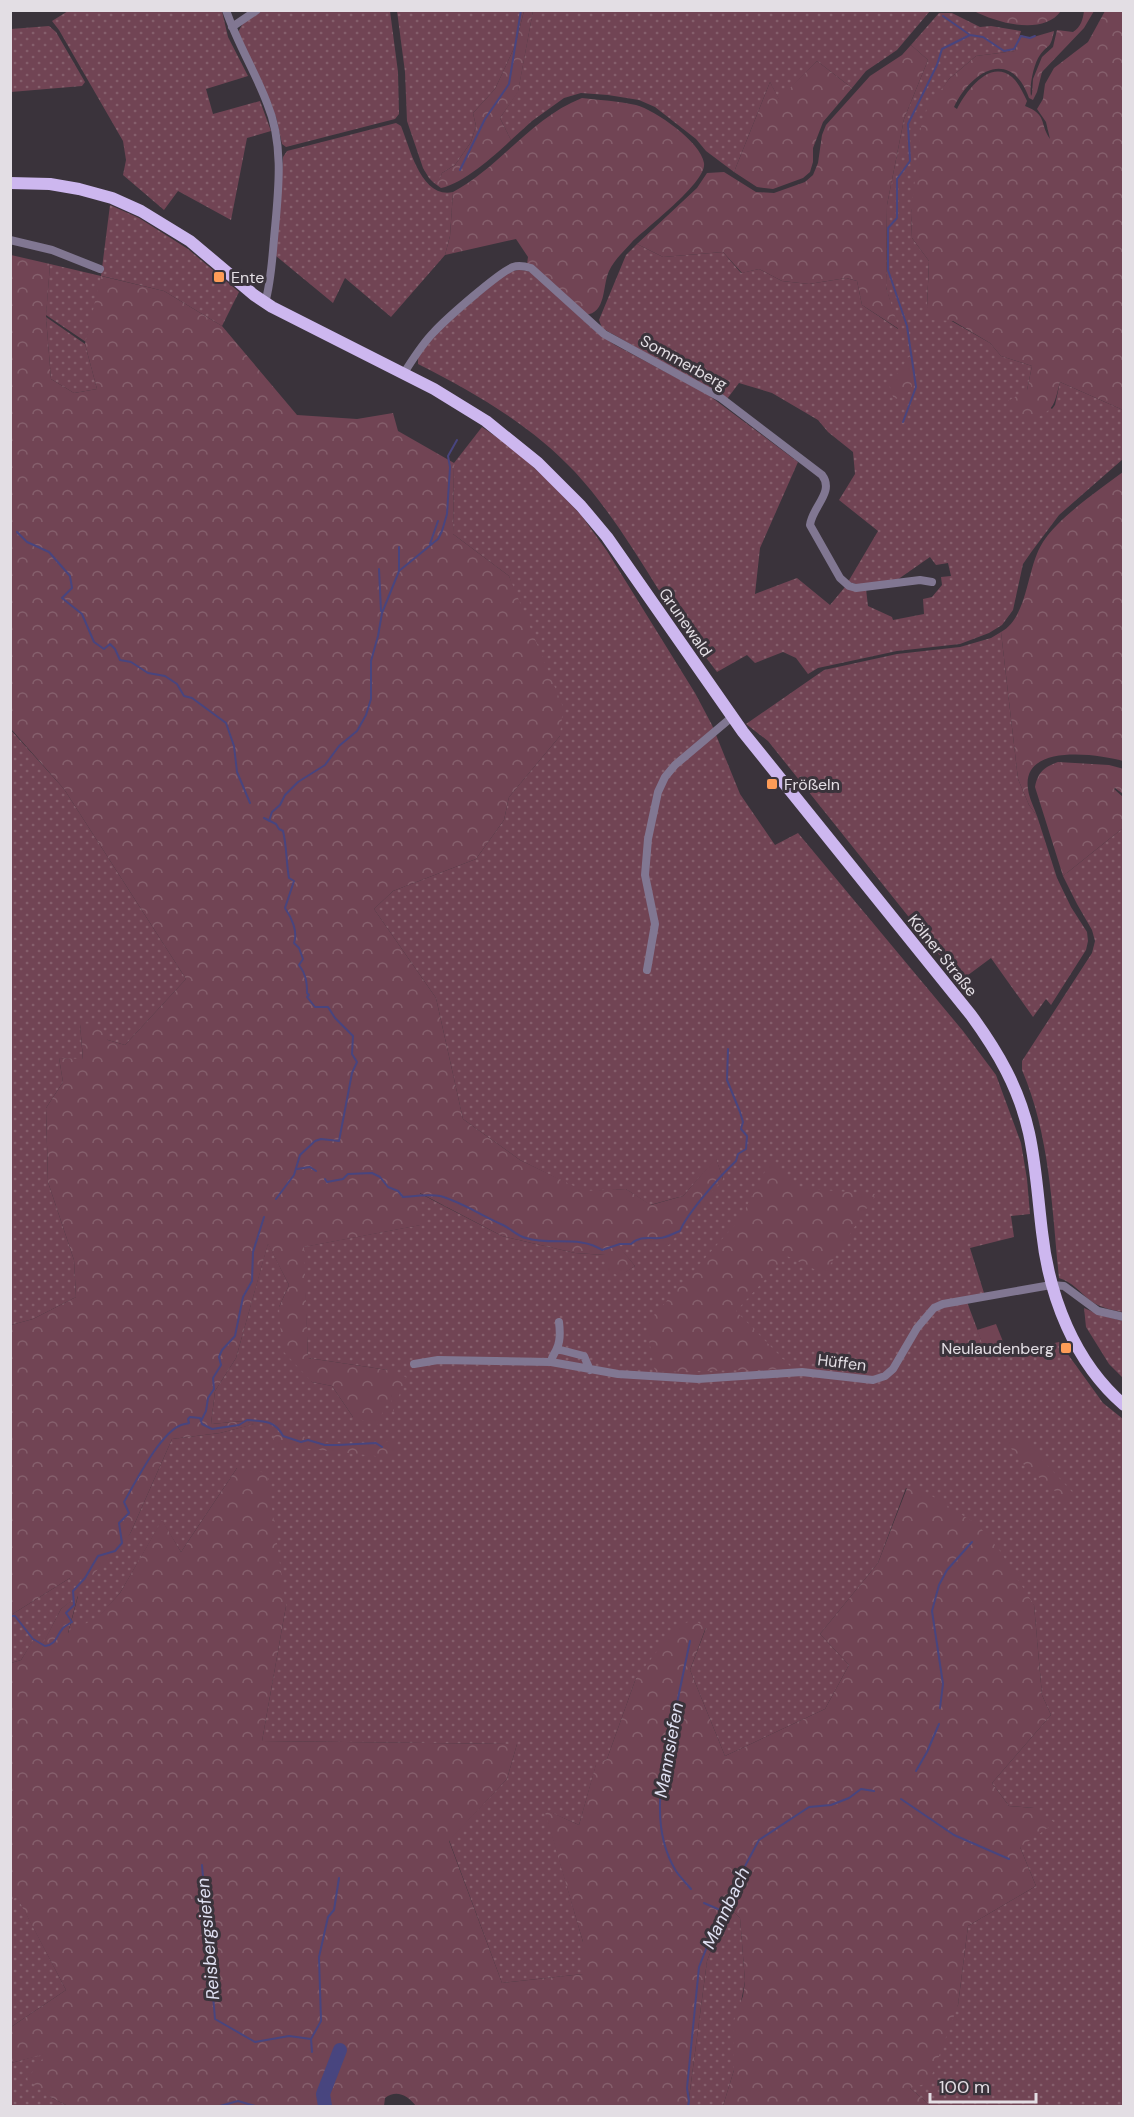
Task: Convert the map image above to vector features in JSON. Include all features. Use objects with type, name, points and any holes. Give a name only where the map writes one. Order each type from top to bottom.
[{"type":"main road","name":"Grunewald","points":[[10,183],[43,184],[79,189],[112,198],[141,211],[190,241],[265,303],[304,325],[404,373],[486,421],[521,448],[555,479],[607,537],[738,725]]},
{"type":"main road","name":"Kölner Straße","points":[[738,725],[991,1042],[1012,1081],[1029,1131],[1051,1285],[1074,1342],[1112,1395],[1124,1405]]},
{"type":"street","points":[[226,10],[267,103],[277,140],[277,207],[269,287],[265,303]]},
{"type":"street","points":[[232,27],[257,10]]},
{"type":"street","points":[[10,240],[52,250],[100,269]]},
{"type":"street","name":"Sommerberg","points":[[404,373],[434,332],[482,290],[510,268],[521,266],[531,268],[604,334],[721,398],[822,475],[827,484],[826,491],[811,517],[810,525],[844,583],[856,588],[920,580],[932,582]]},
{"type":"street","points":[[648,970],[655,924],[645,875],[648,839],[658,792],[664,777],[675,765],[738,725]]},
{"type":"street","points":[[1051,1285],[1064,1286],[1098,1311],[1124,1317]]},
{"type":"street","name":"Hüffen","points":[[414,1364],[438,1360],[551,1362],[590,1370],[698,1379],[802,1372],[873,1380],[885,1377],[893,1369],[917,1329],[934,1308],[943,1304],[1051,1285]]},
{"type":"street","points":[[1076,1310],[1081,1300]]},
{"type":"street","points":[[551,1362],[561,1332],[559,1322]]},
{"type":"street","points":[[557,1349],[584,1356],[590,1370]]},
{"type":"green space","points":[[68,11],[222,11],[228,37],[248,76],[206,89],[213,114],[260,101],[271,131],[247,138],[231,220],[178,191],[164,210],[123,175],[126,160],[123,141],[52,21]]},
{"type":"green space","points":[[262,11],[390,11],[398,72],[399,114],[395,119],[286,147],[282,144],[276,117],[237,34],[243,23]]},
{"type":"green space","points":[[397,11],[524,11],[515,46],[495,89],[473,113],[476,126],[471,142],[455,165],[442,173],[439,182],[434,183],[423,168],[407,121],[405,72]]},
{"type":"green space","points":[[524,11],[533,11],[518,92],[500,118],[511,140],[469,175],[441,188],[434,183],[439,181],[442,173],[455,165],[471,142],[476,126],[473,113],[495,89],[515,46]]},
{"type":"green space","points":[[533,11],[930,11],[897,50],[866,71],[852,88],[817,61],[779,100],[770,82],[734,172],[655,107],[639,100],[608,95],[581,93],[564,98],[532,121],[511,140],[500,118],[518,91]]},
{"type":"green space","points":[[974,11],[1061,11],[1053,19],[1043,23],[1019,25],[995,20]]},
{"type":"green space","points":[[1084,11],[1094,11],[1084,28],[1042,72],[1033,100],[1029,98],[1021,82],[1012,73],[1002,69],[991,70],[980,75],[961,94],[954,107],[957,109],[979,80],[995,72],[1003,72],[1017,82],[1027,101],[1025,106],[1040,116],[1050,139],[1046,122],[1037,109],[1043,99],[1045,84],[1054,68],[1088,42],[1105,11],[1123,11],[1123,410],[1060,382],[1052,406],[1031,422],[1006,402],[1027,390],[1032,366],[1001,356],[990,343],[953,321],[931,320],[927,307],[929,261],[912,238],[911,213],[921,127],[927,109],[949,79],[976,56],[1015,51],[1020,35],[1030,38],[1054,31],[1050,44],[1036,63],[1031,81],[1031,96],[1033,79],[1042,57],[1053,47],[1057,30],[1073,32],[1081,23]]},
{"type":"green space","points":[[939,13],[952,13],[980,27],[991,26],[1021,31],[1015,51],[976,56],[949,79],[939,94],[911,213],[912,238],[929,261],[927,307],[990,343],[1001,356],[1032,366],[1027,390],[1052,409],[1060,382],[1123,410],[1123,459],[1059,515],[1023,564],[1013,610],[1002,625],[989,633],[960,644],[897,651],[818,668],[808,674],[796,658],[783,652],[755,663],[747,655],[717,672],[688,634],[610,516],[575,472],[540,439],[501,411],[418,364],[418,356],[438,331],[505,274],[518,270],[531,272],[596,332],[615,345],[707,394],[798,462],[760,548],[755,594],[797,578],[830,605],[845,587],[866,589],[868,606],[892,617],[893,620],[924,614],[923,599],[932,597],[942,585],[941,577],[951,576],[948,563],[936,565],[930,557],[897,580],[860,585],[848,582],[878,531],[839,500],[855,474],[853,452],[828,432],[818,420],[772,393],[739,383],[727,399],[602,328],[599,320],[626,255],[637,244],[663,257],[723,252],[741,273],[759,269],[782,281],[809,284],[846,278],[857,281],[862,305],[898,329],[886,287],[887,205],[904,119],[928,60],[911,45]]},
{"type":"green space","points":[[49,26],[56,32],[85,82],[82,86],[11,92],[11,29]]},
{"type":"green space","points":[[911,45],[928,60],[904,119],[887,205],[886,287],[899,329],[862,305],[857,281],[846,278],[809,284],[782,281],[759,269],[742,273],[723,252],[663,257],[637,244],[697,188],[707,173],[724,172],[756,192],[774,193],[805,182],[813,175],[818,163],[822,135],[826,125],[870,76],[902,55]]},
{"type":"green space","points":[[817,61],[852,88],[823,122],[813,148],[810,172],[803,178],[773,189],[757,187],[734,172],[770,82],[779,99]]},
{"type":"green space","points":[[582,98],[636,105],[654,113],[676,128],[695,146],[704,163],[696,181],[675,204],[616,259],[609,271],[600,304],[592,313],[585,315],[527,264],[528,257],[516,239],[445,255],[450,236],[453,192],[486,170],[547,118]]},
{"type":"green space","points":[[396,123],[401,126],[418,170],[425,180],[433,188],[442,192],[453,192],[450,236],[445,255],[391,317],[345,278],[333,303],[276,256],[283,157],[287,151]]},
{"type":"green space","points":[[110,205],[139,218],[188,249],[239,292],[222,326],[164,291],[102,276],[86,342],[46,315],[50,264],[101,276]]},
{"type":"green space","points":[[11,255],[50,264],[46,317],[51,379],[74,393],[97,389],[85,344],[101,276],[164,291],[222,326],[297,415],[357,419],[393,413],[398,431],[454,463],[453,534],[509,576],[563,707],[560,736],[509,797],[504,820],[476,859],[393,891],[374,909],[436,998],[463,1119],[520,1160],[584,1191],[626,1189],[651,1205],[683,1196],[716,1158],[723,1179],[669,1245],[614,1240],[635,1266],[620,1276],[605,1270],[605,1255],[575,1253],[502,1236],[420,1193],[421,1225],[304,1247],[308,1358],[388,1370],[406,1377],[393,1412],[391,1393],[377,1425],[353,1417],[332,1386],[312,1382],[282,1350],[279,1307],[289,1285],[268,1244],[236,1358],[215,1391],[211,1424],[244,1421],[255,1424],[220,1433],[172,1439],[130,1534],[92,1576],[70,1578],[11,1615],[11,1325],[33,1319],[76,1297],[74,1260],[48,1182],[46,1108],[63,1082],[59,1058],[83,1059],[80,1024],[96,1023],[108,1040],[125,1045],[186,979],[64,789],[11,729]]},
{"type":"green space","points":[[46,317],[85,344],[97,389],[74,393],[51,379]]},
{"type":"green space","points":[[910,355],[912,390],[894,400],[887,377],[896,376]]},
{"type":"green space","points":[[482,427],[515,450],[547,480],[581,515],[607,551],[695,693],[712,725],[740,794],[775,845],[798,833],[963,1031],[996,1075],[1021,1143],[1030,1214],[1011,1216],[1014,1237],[970,1248],[984,1293],[967,1302],[988,1358],[1059,1342],[1103,1403],[1123,1419],[1123,2106],[931,2106],[910,2088],[958,2005],[968,1926],[1036,1886],[1020,1847],[1034,1808],[1009,1806],[992,1783],[1051,1715],[1042,1695],[1034,1605],[906,1488],[878,1563],[820,1634],[849,1665],[825,1709],[725,1756],[690,1670],[706,1628],[636,1678],[607,1759],[596,1765],[579,1825],[545,1810],[583,1942],[583,1974],[502,1983],[449,1840],[507,1779],[517,1744],[262,1741],[286,1606],[237,1468],[181,1552],[162,1521],[120,1593],[98,1618],[68,1634],[78,1596],[61,1609],[42,1646],[37,1635],[21,1660],[11,1663],[11,1615],[70,1578],[130,1534],[172,1439],[220,1433],[254,1424],[243,1421],[211,1424],[215,1391],[236,1358],[268,1243],[289,1285],[279,1307],[312,1382],[332,1386],[353,1417],[391,1391],[394,1410],[388,1370],[308,1358],[303,1247],[420,1225],[419,1193],[502,1236],[575,1253],[605,1255],[620,1275],[635,1266],[613,1240],[723,1179],[716,1159],[683,1196],[650,1205],[626,1189],[584,1192],[520,1160],[463,1119],[436,998],[374,909],[393,891],[476,859],[504,820],[509,797],[560,736],[509,576],[453,534],[454,463]]},
{"type":"green space","points":[[1123,472],[1123,761],[1097,756],[1063,755],[1048,758],[1036,764],[1029,774],[1028,789],[1037,816],[1029,805],[1018,779],[1001,632],[1017,615],[1037,553],[1043,542],[1080,504]]},
{"type":"green space","points":[[1001,632],[1018,779],[1029,805],[1037,816],[1057,878],[1071,907],[1087,932],[1088,941],[1086,950],[1051,1005],[1046,999],[1033,1017],[991,958],[960,981],[768,741],[746,724],[824,670],[897,654],[960,647],[991,638]]},
{"type":"green space","points":[[10,729],[64,789],[186,979],[125,1045],[108,1040],[80,1024],[83,1060],[59,1058],[63,1082],[46,1108],[48,1182],[74,1260],[76,1297],[33,1319],[11,1325]]},
{"type":"green space","points":[[1058,762],[1109,765],[1124,769],[1123,794],[1114,789],[1123,797],[1123,828],[1063,876],[1035,787],[1042,771]]},
{"type":"green space","points":[[1123,828],[1123,1312],[1095,1303],[1073,1285],[1059,1278],[1052,1199],[1044,1146],[1039,1120],[1022,1070],[1022,1061],[1092,953],[1095,941],[1092,930],[1063,876]]},
{"type":"green space","points":[[772,1158],[795,1188],[876,1194],[824,1274],[787,1256],[736,1311],[793,1369],[655,1372],[646,1324],[740,1219]]},
{"type":"green space","points":[[1084,1308],[1123,1321],[1123,1378],[1109,1364],[1086,1327]]},
{"type":"green space","points":[[996,1324],[1008,1354],[988,1358],[977,1330]]},
{"type":"green space","points":[[297,1433],[315,1442],[375,1445],[398,1439],[394,1458],[273,1445],[274,1435]]},
{"type":"green space","points":[[1008,1435],[1026,1442],[1073,1493],[1069,1503],[1022,1463],[1007,1443]]},
{"type":"green space","points":[[237,1468],[267,1473],[286,1606],[262,1741],[517,1744],[507,1779],[449,1841],[502,1983],[583,1974],[583,1942],[544,1809],[579,1825],[596,1764],[607,1759],[636,1678],[676,1627],[693,1620],[706,1627],[690,1670],[725,1756],[825,1709],[849,1665],[820,1634],[878,1563],[907,1488],[916,1486],[978,1525],[1000,1551],[1034,1605],[1042,1695],[1051,1715],[992,1783],[1009,1806],[1034,1808],[1055,1823],[1020,1847],[1036,1886],[968,1926],[958,2005],[929,2083],[910,2088],[931,2106],[723,2106],[734,2070],[733,2023],[743,1996],[745,1981],[740,1918],[728,1906],[707,1961],[688,2106],[416,2106],[406,2097],[394,2094],[385,2098],[384,2106],[68,2106],[50,2097],[27,2079],[46,2054],[11,2063],[11,2027],[66,1990],[17,1897],[11,1900],[11,1663],[21,1660],[37,1634],[42,1645],[61,1609],[78,1595],[68,1633],[98,1617],[120,1593],[162,1520],[181,1552]]},
{"type":"green space","points":[[17,1896],[66,1990],[11,2027],[10,1900]]},
{"type":"green space","points":[[728,1906],[740,1918],[745,1981],[734,2070],[723,2106],[688,2106],[707,1961]]},
{"type":"green space","points":[[47,2053],[50,2097],[68,2106],[11,2106],[11,2063]]},
{"type":"waterway","points":[[460,170],[485,119],[509,84],[521,10]]},
{"type":"waterway","points":[[943,16],[970,35],[983,37],[1004,51],[1014,49],[1021,36],[1030,38],[1035,36]]},
{"type":"waterway","points":[[903,422],[916,387],[907,326],[888,270],[888,228],[897,218],[897,179],[910,161],[908,124],[937,65],[942,49],[970,35]]},
{"type":"waterway","points":[[269,821],[272,812],[280,805],[285,795],[298,782],[325,765],[339,746],[357,731],[366,715],[371,699],[371,661],[382,613],[399,571],[438,539],[442,531],[447,514],[450,467],[448,456],[457,440]]},
{"type":"waterway","points":[[430,544],[438,521]]},
{"type":"waterway","points":[[17,532],[27,542],[49,552],[70,576],[72,588],[62,598],[82,614],[94,642],[104,649],[110,644],[120,660],[131,662],[148,673],[165,676],[177,684],[184,696],[192,698],[226,723],[234,746],[237,772],[250,803]]},
{"type":"waterway","points":[[399,547],[399,571]]},
{"type":"waterway","points":[[379,569],[381,611]]},
{"type":"waterway","points":[[264,818],[276,824],[283,831],[289,878],[294,881],[285,908],[294,925],[294,943],[299,948],[303,959],[299,965],[306,978],[309,995],[307,997],[315,1007],[328,1007],[335,1018],[353,1036],[352,1054],[357,1062],[352,1073],[339,1141],[321,1139],[315,1141],[300,1155],[294,1175],[276,1199]]},
{"type":"waterway","points":[[325,1179],[327,1182],[343,1179],[348,1174],[372,1173],[403,1197],[440,1196],[464,1205],[506,1226],[520,1236],[535,1240],[584,1243],[602,1250],[620,1244],[631,1244],[642,1238],[665,1237],[680,1231],[697,1204],[736,1161],[738,1154],[746,1149],[747,1136],[741,1129],[743,1122],[727,1080],[728,1049]]},
{"type":"waterway","points":[[297,1169],[310,1167],[316,1171]]},
{"type":"waterway","points":[[10,1616],[15,1616],[33,1639],[45,1646],[54,1642],[63,1628],[72,1622],[66,1613],[74,1605],[73,1591],[85,1578],[98,1556],[115,1551],[122,1543],[119,1523],[129,1513],[124,1502],[149,1459],[173,1430],[189,1423],[190,1417],[200,1418],[201,1421],[206,1411],[208,1398],[214,1389],[213,1378],[221,1365],[219,1357],[222,1350],[235,1336],[243,1297],[252,1281],[253,1252],[264,1217]]},
{"type":"waterway","points":[[201,1421],[202,1424],[212,1429],[239,1425],[247,1420],[263,1421],[272,1424],[283,1436],[301,1442],[308,1440],[325,1445],[376,1443],[382,1447]]},
{"type":"waterway","name":"Mannbach","points":[[940,1708],[943,1684],[932,1611],[939,1585],[947,1570],[972,1542]]},
{"type":"waterway","name":"Mannsiefen","points":[[690,1641],[665,1763],[660,1818],[668,1854],[676,1871],[691,1889]]},
{"type":"waterway","name":"Mannbach","points":[[916,1771],[939,1724]]},
{"type":"waterway","name":"Mannbach","points":[[688,2106],[687,2088],[699,1967],[721,1911],[759,1840],[809,1807],[831,1805],[849,1798],[861,1789],[874,1791]]},
{"type":"waterway","points":[[901,1799],[954,1835],[1009,1859]]},
{"type":"waterway","name":"Reisbergsiefen","points":[[202,1865],[215,2019],[255,2042],[289,2036],[311,2039]]},
{"type":"waterway","points":[[312,2052],[311,2039],[321,2021],[319,1957],[328,1917],[334,1910],[339,1878]]},
{"type":"waterway","name":"Mannsiefen","points":[[704,1903],[720,1910]]},
{"type":"waterway","points":[[325,2106],[323,2094],[340,2050]]},
{"type":"waterway","points":[[220,2106],[238,2101],[255,2106]]},
{"type":"place","name":"Ente","points":[[219,277]]},
{"type":"place","name":"Frößeln","points":[[772,784]]},
{"type":"place","name":"Neulaudenberg","points":[[1066,1348]]}]
